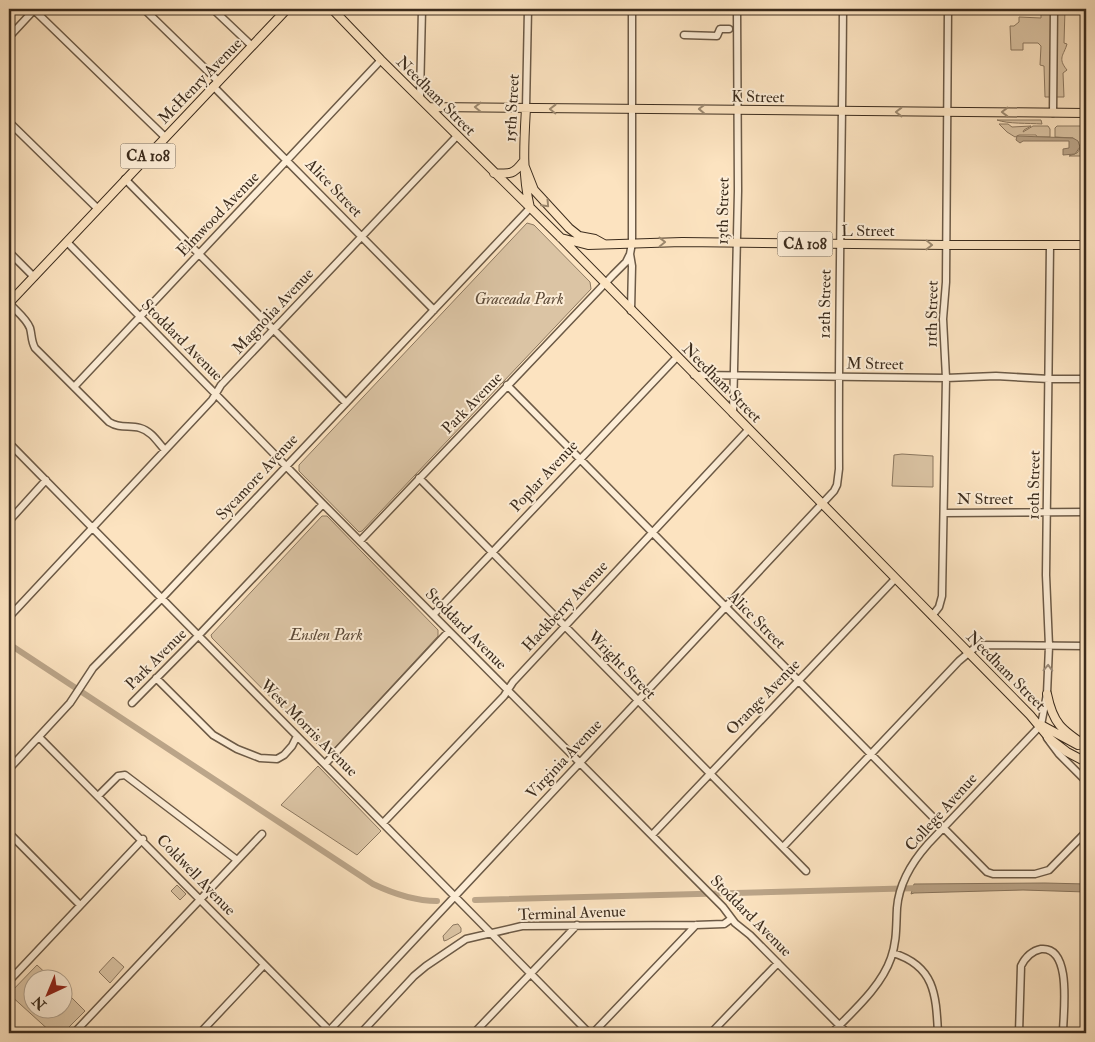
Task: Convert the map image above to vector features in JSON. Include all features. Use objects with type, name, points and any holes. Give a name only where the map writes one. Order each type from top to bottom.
[{"type":"main road","name":"McHenry Avenue","points":[[9,303],[288,9]]},
{"type":"main road","name":"Needham Street","points":[[332,9],[561,238],[604,284],[1042,728]]},
{"type":"main road","name":"K Street","points":[[429,107],[1086,113]]},
{"type":"main road","name":"15th Street","points":[[526,108],[524,184],[530,208]]},
{"type":"main road","points":[[494,173],[512,173],[524,162],[534,190],[569,228],[579,236],[595,239],[604,244]]},
{"type":"main road","name":"L Street","points":[[561,238],[588,244],[632,242],[946,246],[1086,245]]},
{"type":"main road","points":[[1047,694],[1050,709],[1058,723],[1086,748]]},
{"type":"main road","points":[[1042,728],[1086,748]]},
{"type":"main road","points":[[1042,728],[1058,746],[1086,762]]},
{"type":"street","points":[[9,37],[35,9],[165,137]]},
{"type":"street","name":"Alice Street","points":[[144,9],[361,237],[434,310]]},
{"type":"street","points":[[213,9],[252,46]]},
{"type":"street","points":[[420,98],[422,9]]},
{"type":"street","name":"15th Street","points":[[526,108],[528,9]]},
{"type":"street","points":[[631,311],[632,9]]},
{"type":"street","name":"13th Street","points":[[733,414],[737,244],[737,9]]},
{"type":"street","name":"12th Street","points":[[822,505],[834,491],[838,477],[843,9]]},
{"type":"street","name":"11th Street","points":[[932,616],[940,607],[942,596],[946,378],[943,319],[946,282],[948,9]]},
{"type":"street","points":[[1053,113],[1054,9]]},
{"type":"street","points":[[684,35],[717,36],[720,29],[729,29]]},
{"type":"street","name":"Elmwood Avenue","points":[[74,387],[381,60]]},
{"type":"street","points":[[9,122],[98,209]]},
{"type":"street","name":"Magnolia Avenue","points":[[9,617],[94,528],[274,329],[457,136]]},
{"type":"street","points":[[125,179],[346,403]]},
{"type":"street","name":"Sycamore Avenue","points":[[9,769],[40,737],[76,695],[93,668],[162,598],[530,208]]},
{"type":"street","name":"Stoddard Avenue","points":[[67,242],[323,504],[726,910],[731,919],[749,934],[846,1033]]},
{"type":"street","name":"10th Street","points":[[1042,728],[1047,694],[1049,646],[1046,575],[1050,245]]},
{"type":"street","points":[[9,252],[34,277]]},
{"type":"street","name":"Park Avenue","points":[[360,541],[626,262],[630,254]]},
{"type":"street","points":[[9,303],[28,324],[35,348],[109,422],[119,427],[134,427],[147,431],[164,449]]},
{"type":"street","name":"Poplar Avenue","points":[[433,615],[677,357]]},
{"type":"street","name":"M Street","points":[[694,375],[946,378],[996,376],[1086,379]]},
{"type":"street","name":"Alice Street","points":[[507,385],[987,872],[993,874],[1035,874],[1049,870],[1086,832]]},
{"type":"street","name":"Hackberry Avenue","points":[[383,823],[497,703],[513,682],[748,430]]},
{"type":"street","name":"West Morris Avenue","points":[[9,443],[589,1033]]},
{"type":"street","name":"Wright Street","points":[[419,478],[806,872]]},
{"type":"street","points":[[9,521],[46,480]]},
{"type":"street","name":"Park Avenue","points":[[132,703],[323,504]]},
{"type":"street","name":"Virginia Avenue","points":[[330,1032],[579,762],[822,505]]},
{"type":"street","name":"N Street","points":[[944,513],[1086,512]]},
{"type":"street","name":"Orange Avenue","points":[[652,835],[895,579]]},
{"type":"street","points":[[9,604],[16,609]]},
{"type":"street","points":[[326,764],[449,631]]},
{"type":"street","points":[[782,847],[968,652],[978,645],[1086,646]]},
{"type":"street","points":[[156,678],[213,735],[237,749],[260,758],[277,759],[284,755],[292,746],[297,736]]},
{"type":"street","name":"Needham Street","points":[[1042,728],[1047,740],[1086,782]]},
{"type":"street","name":"College Avenue","points":[[832,1033],[883,976],[897,934],[899,896],[915,859],[1042,728]]},
{"type":"street","name":"Coldwell Avenue","points":[[40,737],[143,839],[330,1032]]},
{"type":"street","points":[[99,795],[118,776],[126,775],[238,860]]},
{"type":"street","points":[[9,833],[80,905]]},
{"type":"street","points":[[74,1033],[262,834]]},
{"type":"street","points":[[10,977],[143,839]]},
{"type":"street","name":"Terminal Avenue","points":[[361,1033],[405,985],[426,966],[466,939],[522,926],[696,925],[724,924],[731,919]]},
{"type":"street","points":[[474,1033],[577,925]]},
{"type":"street","points":[[593,1033],[696,925]]},
{"type":"street","points":[[1019,1033],[1021,966],[1023,961],[1032,952],[1045,949],[1056,954],[1062,965],[1064,977],[1063,1033]]},
{"type":"street","points":[[892,953],[913,962],[926,974],[936,999],[938,1033]]},
{"type":"street","points":[[711,1033],[778,963]]},
{"type":"street","points":[[202,1033],[264,965]]},
{"type":"green space","points":[[1041,9],[1065,9],[1064,43],[1067,44],[1062,62],[1067,70],[1063,73],[1064,97],[1045,97],[1044,66],[1040,65],[1041,46],[1038,43],[1023,43],[1023,50],[1011,50],[1010,26],[1014,26],[1019,22],[1019,17],[1041,18]]},
{"type":"green space","points":[[997,120],[1041,120],[1042,124],[1012,123]]},
{"type":"green space","points":[[999,124],[1008,124],[1012,127],[1031,126],[1023,132],[1033,126],[1048,126],[1050,137],[1019,135],[1015,137]]},
{"type":"green space","points":[[1057,126],[1086,126],[1086,156],[1069,156],[1077,153],[1080,149],[1073,138],[1055,137],[1055,128]]},
{"type":"green space","name":"Graceada Park","points":[[527,223],[534,225],[590,282],[591,289],[359,532],[299,471],[299,465]]},
{"type":"green space","points":[[894,455],[933,456],[933,487],[892,486]]},
{"type":"green space","name":"Enslen Park","points":[[322,516],[327,516],[438,630],[438,636],[328,755],[211,635]]},
{"type":"green space","points":[[318,766],[381,831],[357,855],[281,805]]},
{"type":"green space","points":[[177,885],[186,894],[180,900],[171,891]]},
{"type":"green space","points":[[458,924],[461,932],[444,941],[443,936],[453,925]]},
{"type":"green space","points":[[113,957],[124,967],[110,983],[99,972]]},
{"type":"green space","points":[[37,965],[42,970],[32,970]]},
{"type":"green space","points":[[22,981],[22,1006],[9,994]]},
{"type":"green space","points":[[72,998],[85,1011],[63,1033],[52,1033],[38,1020],[72,1020]]},
{"type":"shaded area","points":[[1017,136],[1073,138],[1078,141],[1080,147],[1075,154],[1063,155],[1063,149],[1069,148],[1069,141],[1023,141],[1020,143],[1016,140]]},
{"type":"shaded area","points":[[914,884],[1086,884],[1086,892],[1023,890],[911,894]]},
{"type":"waterway","points":[[9,644],[373,884],[404,896],[420,900],[437,901]]},
{"type":"waterway","points":[[475,900],[921,888]]}]
